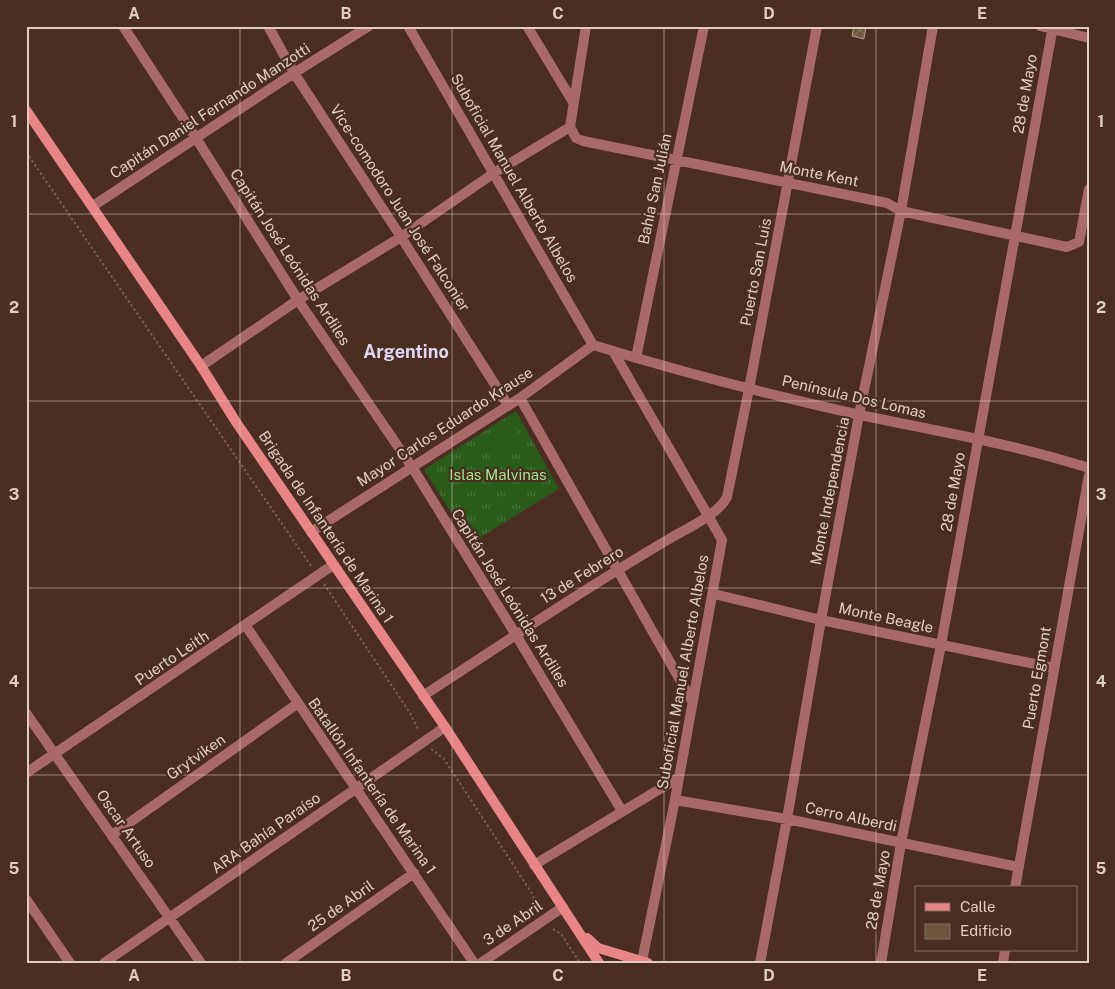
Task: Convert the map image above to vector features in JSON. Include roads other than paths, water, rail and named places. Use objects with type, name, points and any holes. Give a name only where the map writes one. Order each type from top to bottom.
[{"type":"street","name":"Capitán José Leónidas Ardiles","points":[[123,26],[298,300],[412,467],[622,811]]},
{"type":"street","name":"Vice-comodoro Juan José Falconier","points":[[268,26],[294,72],[508,405]]},
{"type":"street","name":"Capitán Daniel Fernando Manzotti","points":[[93,206],[294,72],[369,26]]},
{"type":"street","name":"Suboficial Manuel Alberto Albelos","points":[[408,26],[593,344]]},
{"type":"street","points":[[527,26],[573,102]]},
{"type":"street","points":[[201,366],[298,300],[401,237],[494,173],[570,127],[586,26]]},
{"type":"street","name":"Bahía San Julián","points":[[636,358],[704,26]]},
{"type":"street","name":"Puerto San Luis","points":[[708,516],[724,503],[727,497],[817,26]]},
{"type":"street","name":"Monte Independencia","points":[[760,963],[788,819],[821,620],[859,414],[901,211],[934,26]]},
{"type":"street","points":[[1040,26],[1089,38]]},
{"type":"street","name":"28 de Mayo","points":[[881,963],[902,843],[941,645],[1052,28]]},
{"type":"street","name":"Brigada de Infantería de Marina 1","points":[[26,110],[201,366],[236,422],[333,565],[445,727],[599,963]]},
{"type":"street","name":"Monte Kent","points":[[570,127],[576,138],[583,142],[887,203],[901,211],[1067,247],[1079,242],[1089,189]]},
{"type":"street","name":"Península Dos Lomas","points":[[593,344],[636,358],[749,389],[1049,455],[1089,468]]},
{"type":"street","name":"Mayor Carlos Eduardo Krause","points":[[311,532],[520,398],[593,344]]},
{"type":"street","name":"Suboficial Manuel Alberto Albelos","points":[[613,351],[722,540],[714,594],[692,701],[644,962]]},
{"type":"street","points":[[520,398],[692,701]]},
{"type":"street","name":"Puerto Egmont","points":[[1015,886],[1089,474]]},
{"type":"street","name":"13 de Febrero","points":[[423,696],[617,570],[708,516]]},
{"type":"street","name":"Puerto Leith","points":[[26,773],[246,626],[333,565]]},
{"type":"street","name":"Monte Beagle","points":[[714,594],[821,620],[1054,668]]},
{"type":"street","name":"Batallón Infantería de Marina 1","points":[[246,626],[474,963]]},
{"type":"street","name":"Grytviken","points":[[112,835],[297,704]]},
{"type":"street","name":"Oscar Artuso","points":[[26,713],[201,963]]},
{"type":"street","name":"ARA Bahía Paraíso","points":[[104,963],[445,727]]},
{"type":"street","points":[[534,865],[678,778]]},
{"type":"street","name":"Cerro Alberdi","points":[[675,800],[788,819],[1019,867]]},
{"type":"street","name":"25 de Abril","points":[[286,963],[414,873]]},
{"type":"street","points":[[26,899],[70,963]]},
{"type":"street","name":"3 de Abril","points":[[481,963],[563,907]]},
{"type":"street","points":[[578,931],[598,948],[644,962]]},
{"type":"district","name":"Argentino","points":[[406,352]]},
{"type":"park label","name":"Islas Malvinas","points":[[498,475]]}]
